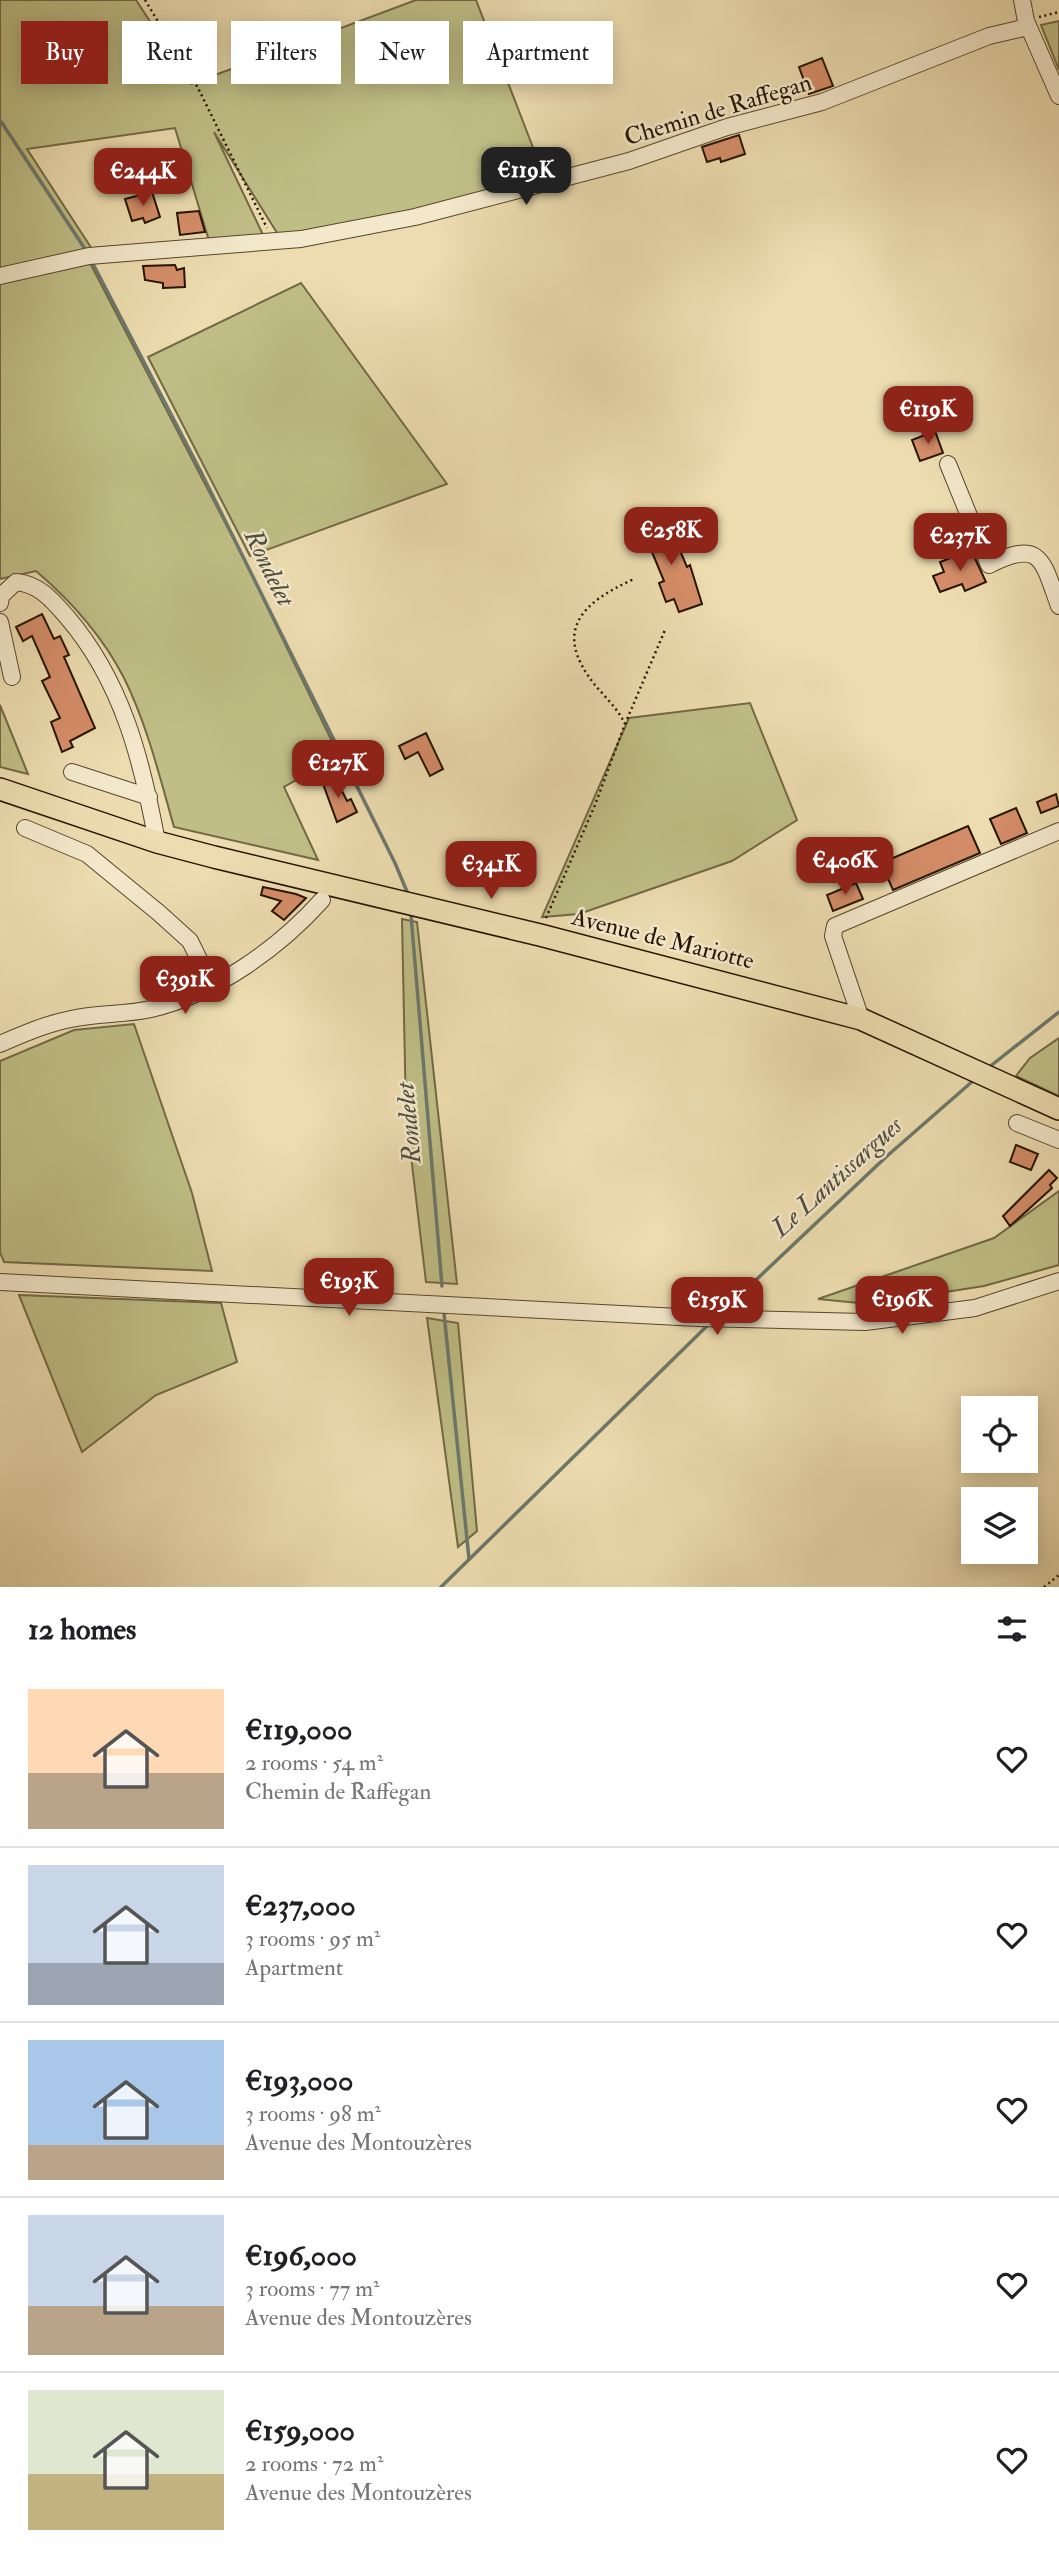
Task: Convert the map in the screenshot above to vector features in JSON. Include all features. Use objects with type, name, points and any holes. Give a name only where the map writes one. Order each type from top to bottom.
[{"type":"main road","name":"Avenue de Mariotte","points":[[0,789],[157,842],[540,935],[861,1020],[1059,1109]]},
{"type":"street","points":[[1021,0],[1027,24],[1059,96]]},
{"type":"street","name":"Chemin de Raffegan","points":[[0,276],[89,256],[301,239],[415,217],[629,162],[727,127],[822,102],[989,36],[1027,24]]},
{"type":"street","points":[[948,464],[989,565],[1017,551],[1033,555],[1045,567],[1059,606]]},
{"type":"street","points":[[0,603],[1,596],[16,582],[29,584],[45,593],[91,645],[110,680],[133,736],[149,797],[157,842]]},
{"type":"street","points":[[0,622],[12,677]]},
{"type":"street","points":[[72,772],[149,797]]},
{"type":"street","points":[[25,828],[87,854],[159,913],[190,941],[211,984]]},
{"type":"street","points":[[861,1020],[833,936],[835,926],[1059,831]]},
{"type":"street","points":[[0,1044],[36,1028],[70,1019],[151,1009],[211,984],[257,957],[322,900]]},
{"type":"street","points":[[1017,1123],[1059,1140]]},
{"type":"street","points":[[0,1282],[736,1320],[865,1322],[975,1308],[1059,1282]]},
{"type":"path","points":[[145,0],[198,88],[274,241]]},
{"type":"path","points":[[1027,24],[1059,12]]},
{"type":"path","points":[[625,724],[577,657],[573,640],[575,626],[587,605],[606,592],[634,579]]},
{"type":"path","points":[[540,935],[553,895],[596,806],[625,724],[665,630]]},
{"type":"path","points":[[1044,1587],[1059,1575]]},
{"type":"shaded area","points":[[0,0],[136,0],[150,21],[122,21],[122,84],[217,84],[217,74],[231,69],[231,84],[341,84],[341,28],[355,23],[355,84],[449,84],[449,21],[360,21],[416,0],[476,0],[484,21],[463,21],[463,84],[508,84],[546,181],[432,212],[279,236],[214,132],[265,239],[210,244],[175,128],[27,149],[92,249],[0,271]]},
{"type":"shaded area","points":[[1059,21],[1059,70],[1041,25]]},
{"type":"shaded area","points":[[90,263],[244,559],[339,756],[284,787],[318,860],[174,827],[140,714],[124,678],[106,648],[73,607],[36,571],[0,579],[0,282]]},
{"type":"shaded area","points":[[301,283],[447,484],[250,556],[148,357]]},
{"type":"shaded area","points":[[750,703],[797,820],[732,861],[579,914],[542,917],[629,718]]},
{"type":"shaded area","points":[[0,705],[28,774],[0,767]]},
{"type":"shaded area","points":[[402,919],[417,922],[457,1284],[426,1282],[406,1114]]},
{"type":"shaded area","points":[[134,1024],[192,1193],[212,1271],[4,1262],[0,1252],[0,1061],[74,1030]]},
{"type":"shaded area","points":[[1059,1038],[1059,1096],[1016,1076],[1030,1058]]},
{"type":"shaded area","points":[[1059,1191],[1059,1265],[984,1286],[869,1304],[818,1299],[994,1238]]},
{"type":"shaded area","points":[[19,1295],[221,1303],[237,1362],[156,1395],[82,1452]]},
{"type":"shaded area","points":[[427,1318],[458,1323],[477,1531],[458,1547]]},
{"type":"building","points":[[822,58],[833,86],[809,94],[799,67]]},
{"type":"building","points":[[739,135],[745,154],[721,162],[720,158],[707,162],[702,147]]},
{"type":"building","points":[[152,192],[160,217],[145,223],[143,218],[132,221],[125,199]]},
{"type":"building","points":[[199,211],[205,232],[180,235],[177,213]]},
{"type":"building","points":[[175,265],[177,270],[184,268],[185,287],[163,288],[163,283],[145,280],[143,266]]},
{"type":"building","points":[[935,431],[943,453],[920,461],[912,440]]},
{"type":"building","points":[[642,520],[657,526],[660,532],[670,527],[687,567],[690,565],[702,604],[679,612],[674,599],[666,602],[659,583],[664,581],[647,540],[636,536]]},
{"type":"building","points":[[971,550],[986,582],[965,591],[962,584],[940,592],[933,576],[944,572],[940,562]]},
{"type":"building","points":[[42,614],[54,639],[60,636],[69,655],[64,657],[95,728],[70,741],[73,747],[62,752],[51,722],[60,718],[42,681],[50,677],[32,636],[23,641],[16,627]]},
{"type":"building","points":[[426,733],[443,769],[430,776],[418,752],[405,759],[399,746]]},
{"type":"building","points":[[334,775],[347,801],[351,799],[357,812],[337,822],[322,781]]},
{"type":"building","points":[[1056,794],[1059,806],[1041,813],[1037,802]]},
{"type":"building","points":[[1016,808],[1027,833],[1001,844],[990,819]]},
{"type":"building","points":[[968,826],[980,853],[893,890],[881,863]]},
{"type":"building","points":[[856,883],[863,899],[833,911],[827,895]]},
{"type":"building","points":[[263,887],[306,898],[284,920],[272,911],[281,901],[261,895]]},
{"type":"building","points":[[1016,1145],[1038,1154],[1031,1170],[1010,1162]]},
{"type":"building","points":[[1049,1170],[1057,1178],[1050,1185],[1052,1188],[1010,1226],[1003,1216]]},
{"type":"waterway","name":"Rondelet","points":[[0,120],[87,252]]},
{"type":"waterway","name":"Rondelet","points":[[92,262],[201,472],[408,894]]},
{"type":"waterway","name":"Rondelet","points":[[411,915],[442,1286]]},
{"type":"waterway","name":"Le Lantissargues","points":[[988,1068],[1059,1012]]},
{"type":"waterway","name":"Le Lantissargues","points":[[720,1314],[887,1156],[974,1080]]},
{"type":"waterway","name":"Rondelet","points":[[444,1313],[469,1559]]},
{"type":"waterway","name":"Le Lantissargues","points":[[441,1587],[709,1324]]}]
